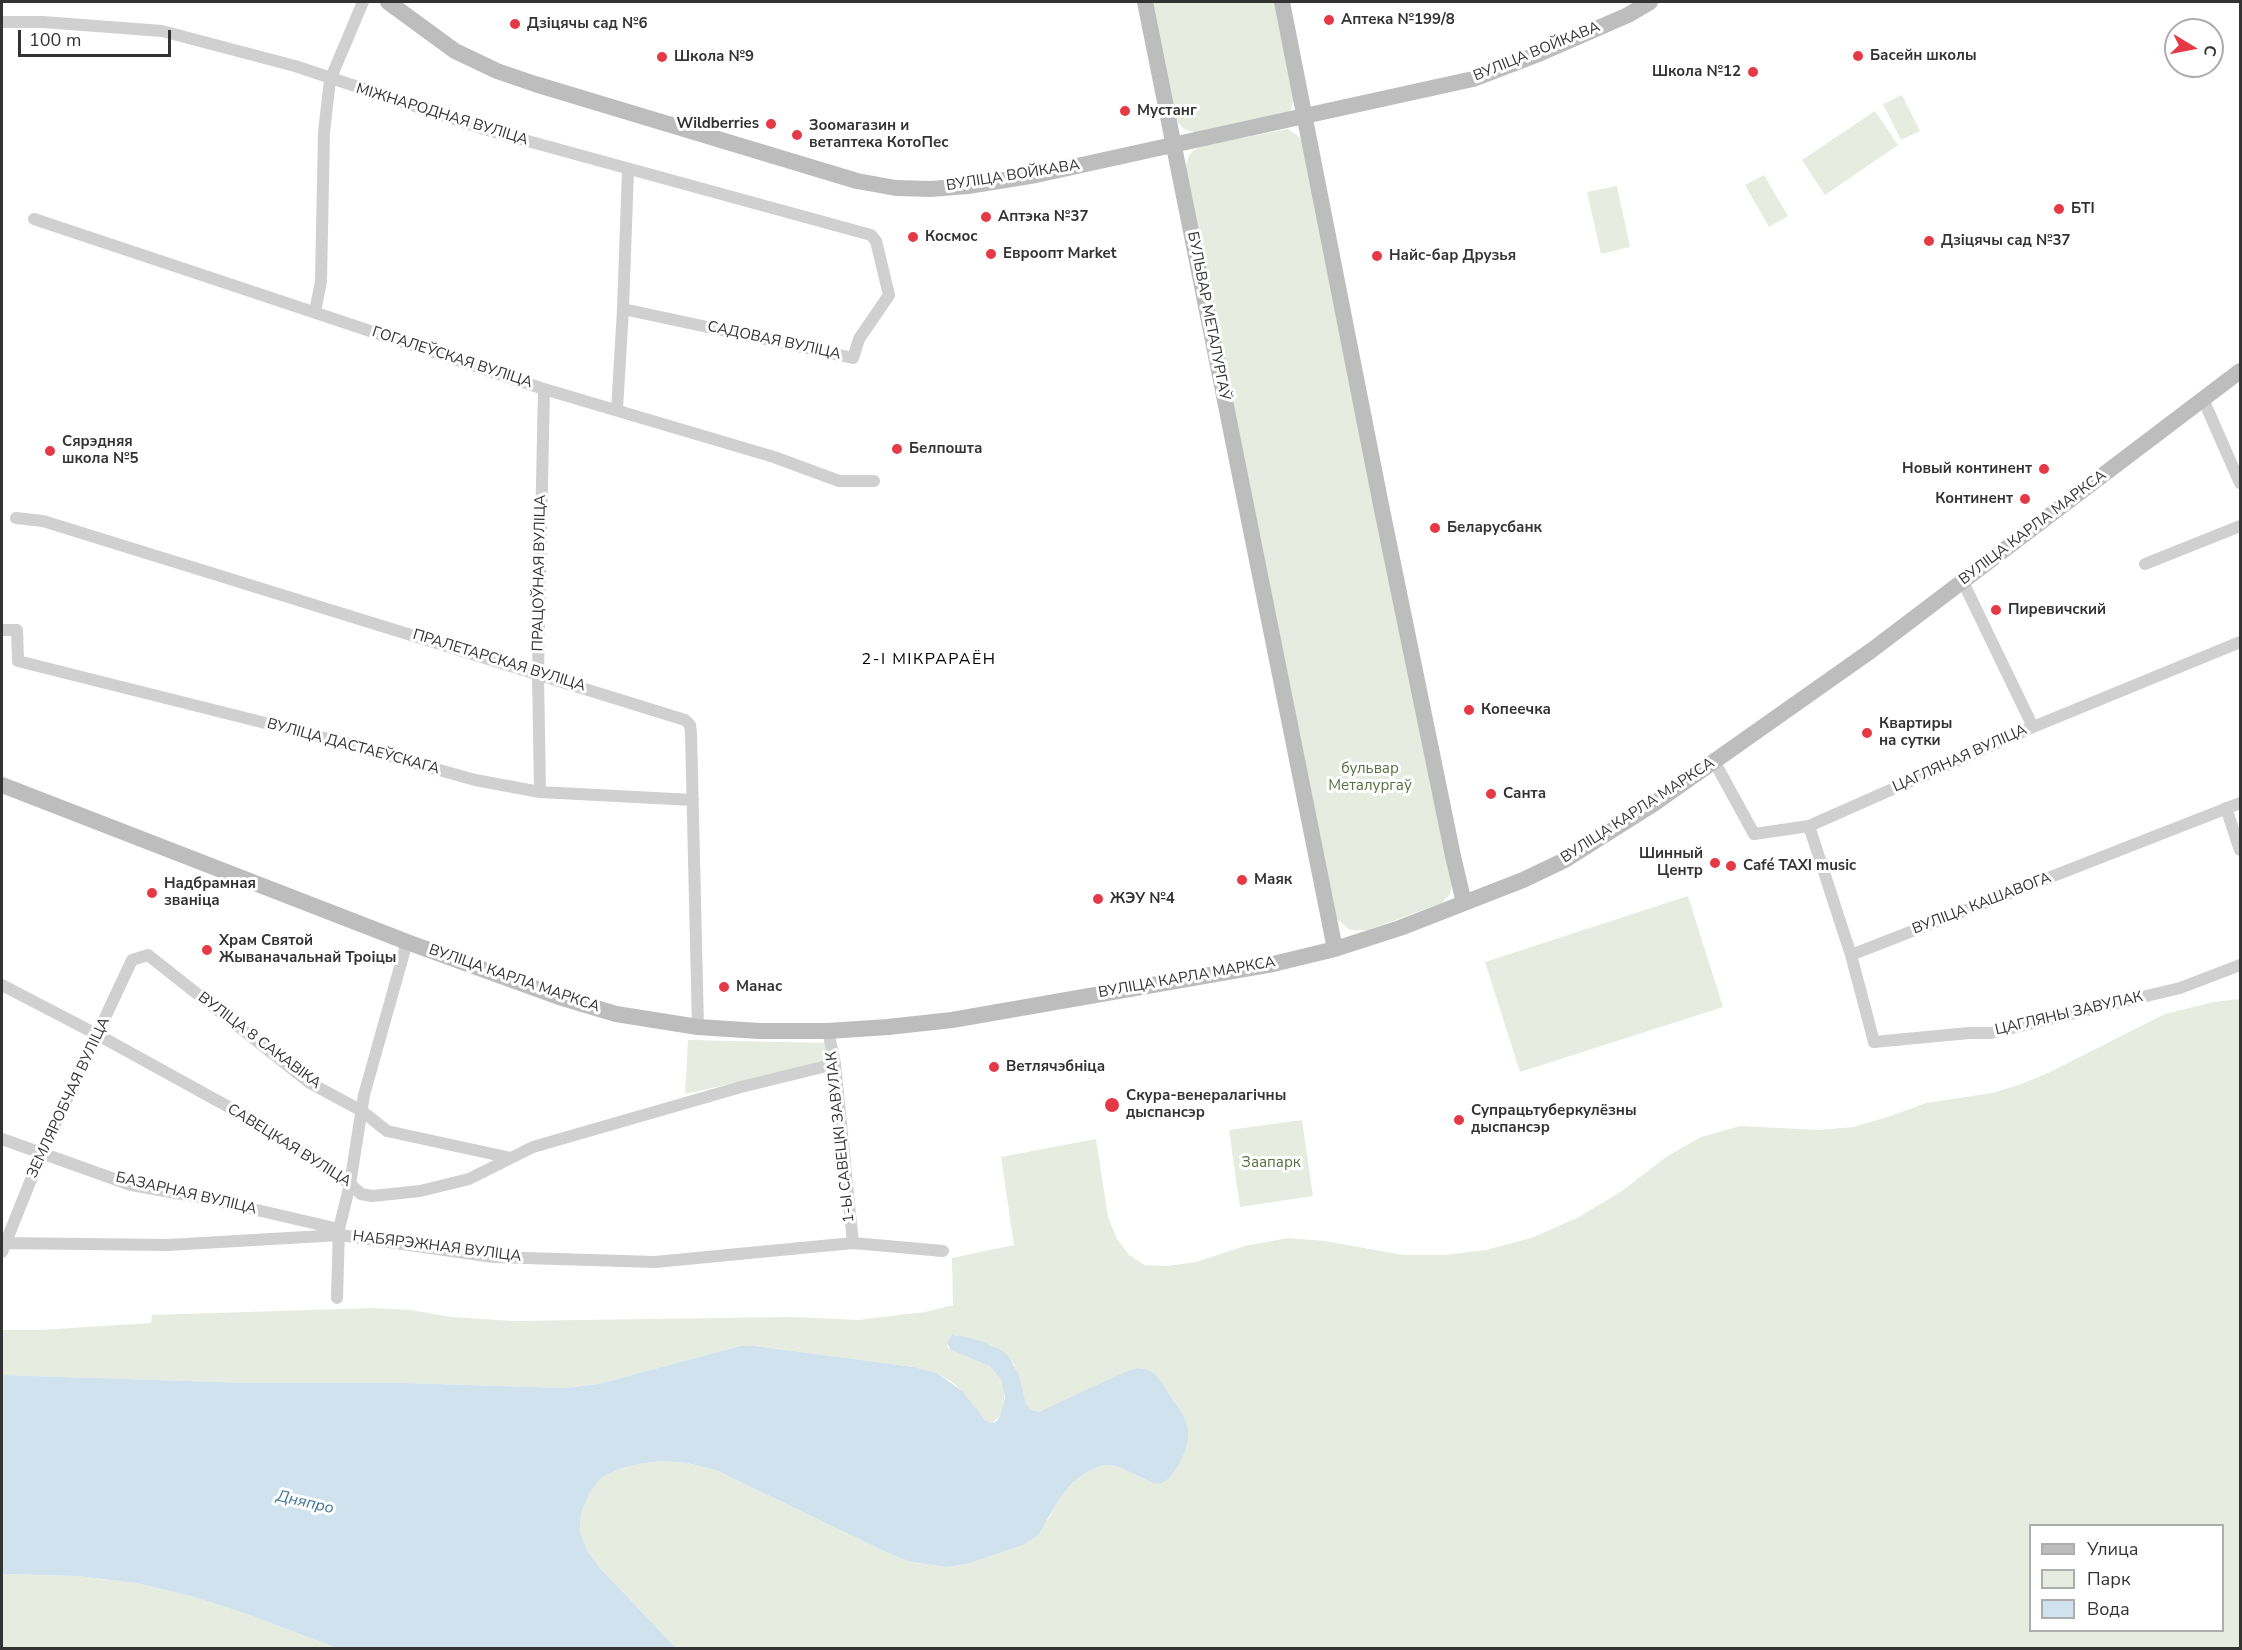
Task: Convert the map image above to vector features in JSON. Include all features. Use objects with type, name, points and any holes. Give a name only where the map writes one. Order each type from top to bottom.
[{"type":"main road","name":"ВУЛІЦА ВОЙКАВА","points":[[388,2],[448,46],[497,71],[556,91],[857,181],[896,188],[931,189],[968,186],[1036,175],[1473,79],[1541,53],[1628,15],[1650,2]]},
{"type":"main road","name":"БУЛЬВАР МЕТАЛУРГАЎ","points":[[1145,2],[1335,949]]},
{"type":"main road","points":[[1282,2],[1381,505],[1464,903]]},
{"type":"main road","name":"ВУЛІЦА КАРЛА МАРКСА","points":[[2,785],[407,942],[559,997],[616,1014],[698,1027],[759,1031],[828,1031],[951,1020],[1273,964],[1335,949],[1400,928],[1523,880],[1565,861],[1655,803],[1872,650],[2241,371]]},
{"type":"street","points":[[315,312],[321,281],[324,132],[330,80],[363,2]]},
{"type":"street","name":"МІЖНАРОДНАЯ ВУЛІЦА","points":[[2,22],[43,22],[162,31],[273,60],[484,129],[871,235],[876,241],[889,294]]},
{"type":"street","points":[[617,410],[628,170]]},
{"type":"street","name":"ГОГАЛЕЎСКАЯ ВУЛІЦА","points":[[34,219],[544,389],[774,457],[839,481],[874,481]]},
{"type":"street","name":"САДОВАЯ ВУЛІЦА","points":[[623,309],[853,358],[859,339],[889,294]]},
{"type":"street","name":"ПРАЦОЎНАЯ ВУЛІЦА","points":[[540,792],[538,673],[544,389]]},
{"type":"street","points":[[2203,399],[2241,483]]},
{"type":"street","name":"ПРАЛЕТАРСКАЯ ВУЛІЦА","points":[[16,518],[55,524],[685,720],[690,725],[691,733],[698,1027]]},
{"type":"street","points":[[2145,564],[2241,526]]},
{"type":"street","points":[[1963,582],[2034,727]]},
{"type":"street","name":"ВУЛІЦА ДАСТАЕЎСКАГА","points":[[2,630],[17,630],[18,662],[329,739],[475,780],[540,792],[693,800]]},
{"type":"street","name":"ЦАГЛЯНАЯ ВУЛІЦА","points":[[1714,761],[1754,834],[1809,826],[2034,727],[2241,642]]},
{"type":"street","name":"ВУЛІЦА КАШАВОГА","points":[[1851,955],[2241,803]]},
{"type":"street","points":[[2226,808],[2241,850]]},
{"type":"street","points":[[1809,826],[1851,955]]},
{"type":"street","points":[[337,1298],[339,1232],[350,1184],[364,1095],[407,942]]},
{"type":"street","name":"ВУЛІЦА 8 САКАВІКА","points":[[148,955],[310,1083],[362,1112],[387,1131],[512,1158]]},
{"type":"street","name":"ЗЕМЛЯРОБЧАЯ ВУЛІЦА","points":[[2,1246],[42,1152],[132,960],[148,955]]},
{"type":"street","name":"ЦАГЛЯНЫ ЗАВУЛАК","points":[[1851,955],[1874,1041],[1991,1033],[2180,988],[2241,965]]},
{"type":"street","name":"САВЕЦКАЯ ВУЛІЦА","points":[[2,985],[256,1122],[350,1184],[361,1194],[372,1196],[420,1191],[469,1179],[533,1147],[741,1087],[835,1064]]},
{"type":"street","name":"1-Ы САВЕЦКІ ЗАВУЛАК","points":[[828,1031],[835,1064],[853,1243]]},
{"type":"street","name":"БАЗАРНАЯ ВУЛІЦА","points":[[2,1139],[131,1185],[205,1198],[339,1232]]},
{"type":"street","name":"НАБЯРЭЖНАЯ ВУЛІЦА","points":[[2,1246],[168,1245],[339,1232],[493,1257],[577,1261],[655,1262],[853,1243],[943,1251]]},
{"type":"green space","points":[[1152,2],[1276,2],[1294,101],[1290,112],[1196,133],[1184,129],[1175,119]]},
{"type":"green space","points":[[1902,95],[1920,131],[1901,140],[1883,104]]},
{"type":"green space","points":[[1875,111],[1898,145],[1825,195],[1802,160]]},
{"type":"green space","name":"бульвар Металургаў","points":[[1288,129],[1302,142],[1453,884],[1450,894],[1442,903],[1368,930],[1350,930],[1337,919],[1185,169],[1189,156],[1201,146]]},
{"type":"green space","points":[[1764,175],[1788,216],[1769,227],[1745,185]]},
{"type":"green space","points":[[1617,186],[1630,247],[1601,254],[1587,192]]},
{"type":"green space","points":[[1688,896],[1723,1007],[1520,1072],[1485,962]]},
{"type":"green space","points":[[2240,999],[2240,1648],[676,1648],[599,1567],[587,1550],[580,1532],[581,1513],[590,1492],[602,1477],[619,1469],[663,1461],[687,1463],[716,1470],[890,1554],[911,1562],[947,1567],[967,1564],[1023,1545],[1049,1518],[1060,1498],[1073,1482],[1102,1465],[1117,1466],[1153,1483],[1162,1483],[1175,1402],[1155,1374],[1146,1369],[1137,1368],[1046,1410],[1039,1412],[1031,1410],[1026,1404],[1014,1364],[991,1345],[956,1335],[947,1343],[948,1348],[990,1366],[1002,1381],[1005,1389],[1003,1408],[1000,1416],[992,1423],[985,1420],[955,1384],[937,1373],[914,1367],[755,1346],[740,1346],[599,1384],[565,1388],[405,1383],[250,1383],[2,1375],[2,1330],[151,1323],[152,1315],[374,1308],[411,1310],[451,1317],[514,1321],[793,1317],[858,1320],[925,1312],[953,1305],[952,1258],[1014,1245],[1001,1157],[1096,1139],[1108,1217],[1117,1239],[1129,1255],[1145,1265],[1167,1266],[1196,1262],[1245,1246],[1288,1238],[1325,1241],[1403,1255],[1445,1255],[1486,1250],[1531,1238],[1577,1218],[1622,1191],[1666,1157],[1701,1137],[1740,1126],[1818,1130],[1853,1127],[1926,1103],[1992,1093],[2050,1072],[2165,1014],[2214,1002]]},
{"type":"green space","points":[[688,1040],[825,1043],[828,1062],[685,1094]]},
{"type":"green space","name":"Заапарк","points":[[1302,1120],[1313,1196],[1240,1207],[1229,1130]]},
{"type":"green space","points":[[2,1574],[78,1576],[136,1583],[191,1596],[247,1614],[337,1648],[2,1648]]},
{"type":"water","name":"Дняпро","points":[[952,1335],[981,1341],[1001,1350],[1008,1356],[1018,1373],[1026,1404],[1031,1410],[1039,1412],[1137,1368],[1146,1369],[1155,1374],[1183,1415],[1188,1428],[1185,1451],[1178,1466],[1162,1483],[1153,1483],[1117,1466],[1102,1465],[1073,1482],[1060,1498],[1038,1535],[1023,1545],[967,1564],[947,1567],[911,1562],[890,1554],[716,1470],[687,1463],[663,1461],[619,1469],[602,1477],[590,1492],[581,1513],[580,1532],[587,1550],[599,1567],[676,1648],[337,1648],[247,1614],[191,1596],[136,1583],[78,1576],[2,1574],[2,1375],[250,1383],[405,1383],[565,1388],[599,1384],[740,1346],[755,1346],[914,1367],[937,1373],[962,1391],[985,1420],[992,1423],[997,1421],[1005,1398],[1002,1381],[990,1366],[951,1350],[947,1343]]},
{"type":"place","name":"Аптека №199/8","points":[[1329,20]]},
{"type":"place","name":"Дзіцячы сад №6","points":[[515,24]]},
{"type":"place","name":"Басейн школы","points":[[1858,56]]},
{"type":"place","name":"Школа №9","points":[[662,57]]},
{"type":"place","name":"Школа №12","points":[[1753,72]]},
{"type":"place","name":"Мустанг","points":[[1125,111]]},
{"type":"place","name":"Wildberries","points":[[771,124]]},
{"type":"place","name":"Зоомагазин и ветаптека КотоПес","points":[[797,135]]},
{"type":"place","name":"БТІ","points":[[2059,209]]},
{"type":"place","name":"Аптэка №37","points":[[986,217]]},
{"type":"place","name":"Космос","points":[[913,237]]},
{"type":"place","name":"Дзіцячы сад №37","points":[[1929,241]]},
{"type":"place","name":"Евроопт Market","points":[[991,254]]},
{"type":"place","name":"Найс-бар Друзья","points":[[1377,256]]},
{"type":"place","name":"Белпошта","points":[[897,449]]},
{"type":"place","name":"Сярэдняя школа №5","points":[[50,451]]},
{"type":"place","name":"Новый континент","points":[[2044,469]]},
{"type":"place","name":"Континент","points":[[2025,499]]},
{"type":"place","name":"Беларусбанк","points":[[1435,528]]},
{"type":"place","name":"Пиревичский","points":[[1996,610]]},
{"type":"place","name":"Копеечка","points":[[1469,710]]},
{"type":"place","name":"Квартиры на сутки","points":[[1867,733]]},
{"type":"place","name":"Санта","points":[[1491,794]]},
{"type":"place","name":"Шинный Центр","points":[[1715,863]]},
{"type":"place","name":"Café TAXI music","points":[[1731,866]]},
{"type":"place","name":"Маяк","points":[[1242,880]]},
{"type":"place","name":"Надбрамная званіца","points":[[152,893]]},
{"type":"place","name":"ЖЭУ №4","points":[[1098,899]]},
{"type":"place","name":"Храм Святой Жываначальнай Троіцы","points":[[207,950]]},
{"type":"place","name":"Манас","points":[[724,987]]},
{"type":"place","name":"Ветлячэбніца","points":[[994,1067]]},
{"type":"place","name":"Скура-венералагічны дыспансэр","points":[[1112,1105]]},
{"type":"place","name":"Супрацьтуберкулёзны дыспансэр","points":[[1459,1120]]},
{"type":"district","name":"2-І МІКРАРАЁН","points":[[929,660]]}]
